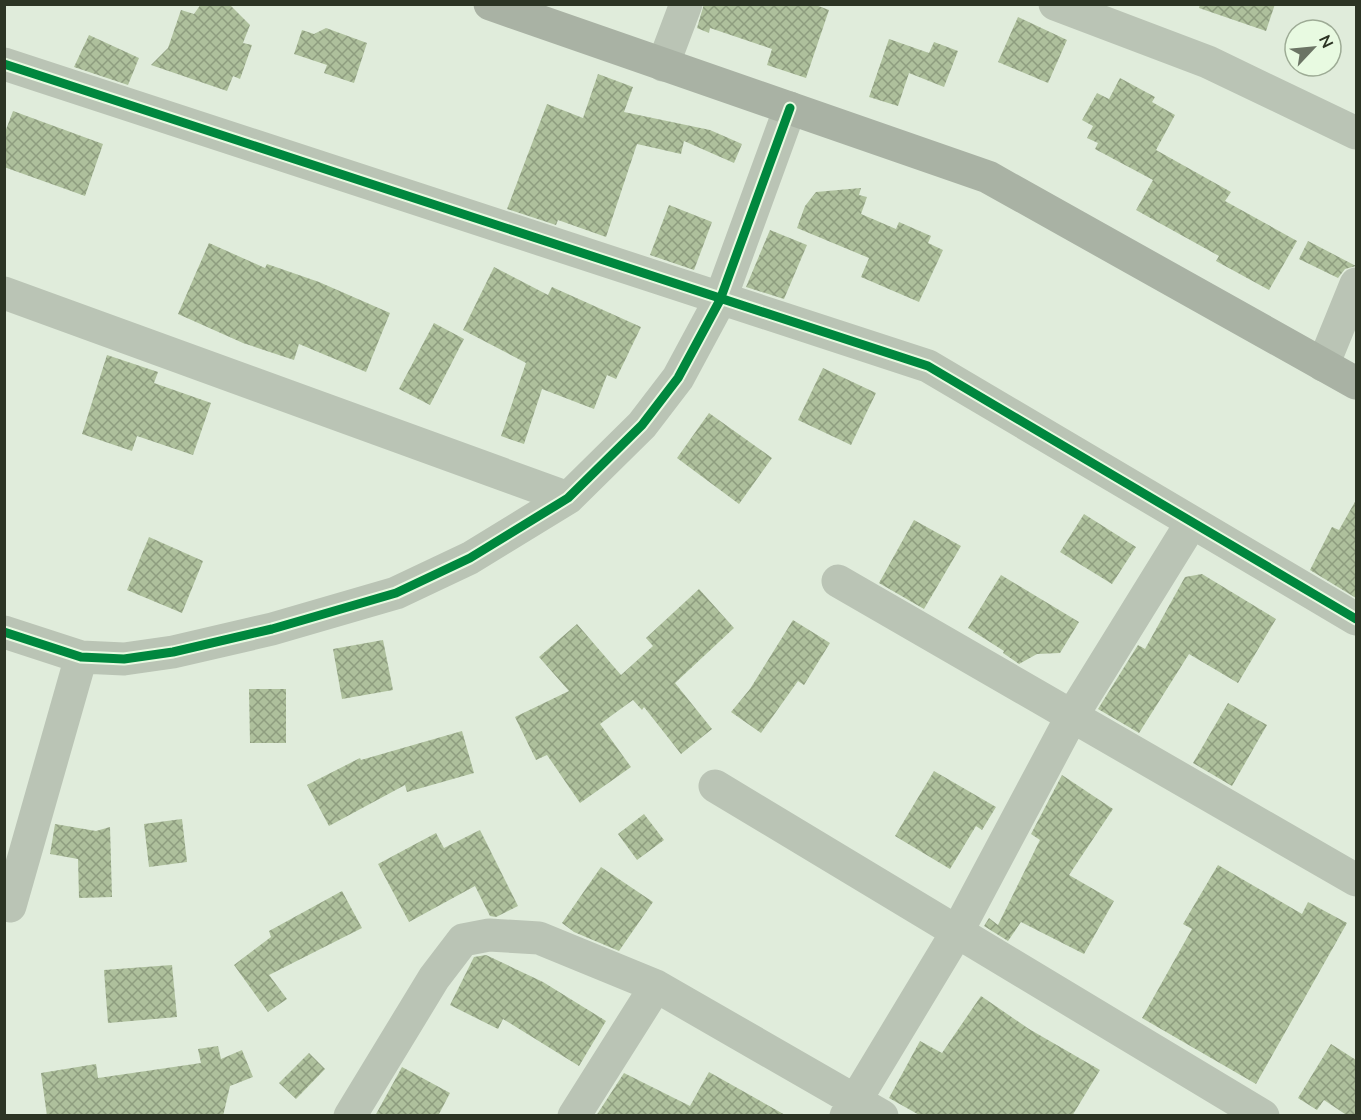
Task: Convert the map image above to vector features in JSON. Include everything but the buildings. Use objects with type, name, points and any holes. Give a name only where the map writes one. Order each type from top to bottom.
[{"type":"main road","points":[[490,4],[988,177],[1356,383]]},
{"type":"street","points":[[663,64],[686,4]]},
{"type":"street","points":[[1055,4],[1208,62],[1356,133]]},
{"type":"street","points":[[4,64],[720,300],[928,366],[1356,619]]},
{"type":"street","points":[[4,632],[81,657],[124,658],[173,652],[272,629],[396,593],[470,558],[568,498],[642,425],[678,378],[720,300],[790,108]]},
{"type":"street","points":[[1323,365],[1356,284]]},
{"type":"street","points":[[4,293],[568,498]]},
{"type":"street","points":[[350,1116],[434,978],[463,940],[489,934],[539,938],[656,986],[861,1110],[1072,716],[1192,522]]},
{"type":"street","points":[[838,581],[1356,880]]},
{"type":"street","points":[[10,906],[81,657]]},
{"type":"street","points":[[715,786],[1263,1116]]},
{"type":"street","points":[[574,1116],[656,986]]},
{"type":"cycle path","points":[[4,64],[928,366],[1356,619]]},
{"type":"cycle path","points":[[4,632],[81,657],[124,659],[173,652],[272,629],[396,593],[470,558],[568,498],[642,425],[678,378],[720,300],[790,108]]}]
